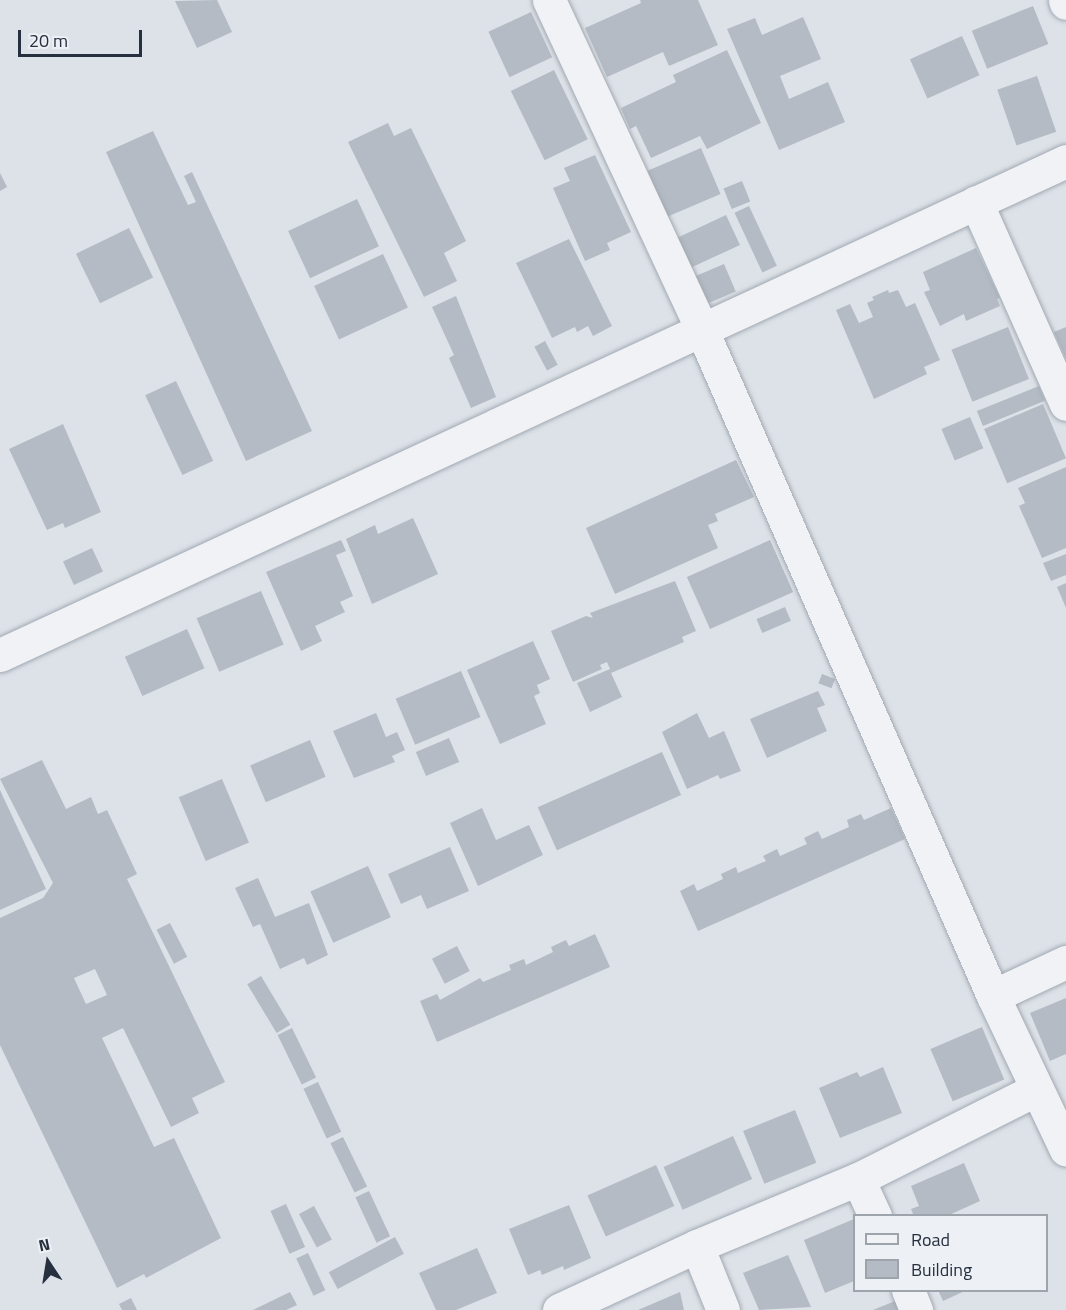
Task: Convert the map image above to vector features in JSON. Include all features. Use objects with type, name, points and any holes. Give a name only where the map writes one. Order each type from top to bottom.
[{"type":"street","points":[[549,0],[701,328],[993,996],[1066,1150]]},
{"type":"street","points":[[0,655],[701,328],[1066,161]]},
{"type":"street","points":[[976,202],[1066,404]]},
{"type":"street","points":[[993,996],[1066,962]]},
{"type":"street","points":[[559,1310],[697,1246],[858,1179],[1037,1089]]},
{"type":"street","points":[[858,1179],[874,1214]]},
{"type":"street","points":[[697,1246],[723,1310]]},
{"type":"street","points":[[909,1292],[916,1310]]},
{"type":"building","points":[[217,0],[232,32],[197,48],[175,1]]},
{"type":"building","points":[[640,0],[698,0],[718,45],[669,66],[663,52],[607,77],[585,28],[641,3]]},
{"type":"building","points":[[1033,6],[1048,44],[987,69],[972,31]]},
{"type":"building","points":[[531,12],[552,57],[510,77],[488,32]]},
{"type":"building","points":[[803,17],[821,59],[780,76],[789,99],[828,82],[845,122],[779,150],[727,29],[755,18],[762,35]]},
{"type":"building","points":[[962,36],[979,75],[927,98],[910,59]]},
{"type":"building","points":[[727,50],[761,123],[707,149],[700,136],[651,158],[636,126],[630,129],[621,108],[676,82],[673,75]]},
{"type":"building","points":[[554,70],[588,139],[545,160],[511,91]]},
{"type":"building","points":[[1037,76],[1056,132],[1016,145],[997,90]]},
{"type":"building","points":[[388,123],[394,136],[411,128],[466,241],[444,253],[457,281],[424,297],[348,142]]},
{"type":"building","points":[[153,131],[188,205],[196,202],[184,176],[192,172],[312,431],[246,461],[106,152]]},
{"type":"building","points":[[701,148],[721,194],[667,217],[648,171]]},
{"type":"building","points":[[595,155],[631,232],[607,243],[610,250],[585,261],[553,188],[570,181],[564,168]]},
{"type":"building","points":[[0,173],[7,187],[0,191]]},
{"type":"building","points":[[742,181],[750,201],[732,209],[723,188]]},
{"type":"building","points":[[357,199],[379,246],[310,278],[288,231]]},
{"type":"building","points":[[749,206],[777,266],[762,273],[734,213]]},
{"type":"building","points":[[726,215],[740,245],[692,267],[678,237]]},
{"type":"building","points":[[129,228],[153,277],[100,303],[76,254]]},
{"type":"building","points":[[569,239],[612,326],[593,336],[588,326],[577,332],[575,327],[552,338],[516,263]]},
{"type":"building","points":[[976,248],[1000,298],[997,299],[1000,306],[966,321],[964,314],[940,326],[924,292],[930,290],[923,272]]},
{"type":"building","points":[[383,254],[408,307],[339,340],[314,286]]},
{"type":"building","points":[[724,264],[736,292],[706,304],[695,277]]},
{"type":"building","points":[[888,290],[889,293],[898,290],[906,307],[915,303],[940,360],[924,367],[927,374],[874,399],[836,310],[850,304],[859,323],[873,317],[867,303],[874,300],[872,297]]},
{"type":"building","points":[[456,296],[496,397],[471,408],[449,358],[454,355],[432,307]]},
{"type":"building","points":[[1008,327],[1029,379],[972,402],[951,350]]},
{"type":"building","points":[[1066,327],[1066,359],[1054,332]]},
{"type":"building","points":[[545,341],[558,365],[547,370],[534,347]]},
{"type":"building","points":[[176,381],[213,461],[182,475],[145,395]]},
{"type":"building","points":[[1039,386],[1045,401],[983,426],[977,411]]},
{"type":"building","points":[[1043,404],[1066,458],[1007,483],[984,429]]},
{"type":"building","points":[[970,417],[983,448],[955,460],[941,429]]},
{"type":"building","points":[[63,424],[101,512],[65,528],[63,523],[47,530],[9,449]]},
{"type":"building","points":[[736,460],[754,497],[715,514],[718,521],[708,525],[718,548],[615,594],[586,528]]},
{"type":"building","points":[[1066,467],[1066,548],[1042,558],[1019,506],[1025,503],[1018,488]]},
{"type":"building","points":[[413,518],[438,574],[372,604],[346,539],[375,525],[378,534]]},
{"type":"building","points":[[341,540],[346,551],[336,555],[353,596],[340,602],[345,612],[315,626],[322,641],[301,651],[266,572]]},
{"type":"building","points":[[770,540],[793,592],[710,629],[687,577]]},
{"type":"building","points":[[92,548],[103,572],[74,585],[63,562]]},
{"type":"building","points":[[1066,554],[1066,575],[1051,581],[1043,563]]},
{"type":"building","points":[[675,581],[696,631],[682,637],[684,642],[611,673],[622,697],[590,712],[577,683],[610,669],[607,662],[600,665],[602,669],[573,682],[551,631],[586,616],[593,618],[590,613]]},
{"type":"building","points":[[1066,583],[1066,608],[1057,587]]},
{"type":"building","points":[[261,591],[284,644],[219,672],[197,618]]},
{"type":"building","points":[[785,607],[791,621],[762,633],[756,619]]},
{"type":"building","points":[[187,629],[204,668],[142,696],[125,657]]},
{"type":"building","points":[[533,641],[550,679],[537,685],[540,693],[534,696],[546,724],[500,744],[467,670]]},
{"type":"building","points":[[461,671],[481,717],[415,745],[396,699]]},
{"type":"building","points":[[822,674],[835,679],[831,688],[818,683]]},
{"type":"building","points":[[818,691],[825,705],[817,708],[827,731],[767,758],[750,719]]},
{"type":"building","points":[[376,713],[386,737],[397,732],[405,750],[392,756],[395,762],[354,778],[333,731]]},
{"type":"building","points":[[697,713],[709,738],[724,731],[741,771],[720,779],[718,775],[687,789],[662,732]]},
{"type":"building","points":[[449,738],[459,762],[426,776],[416,752]]},
{"type":"building","points":[[310,740],[326,777],[266,802],[250,765]]},
{"type":"building","points":[[662,752],[681,795],[557,850],[538,807]]},
{"type":"building","points":[[42,760],[66,809],[91,797],[98,814],[107,810],[137,874],[127,879],[225,1082],[192,1098],[199,1113],[171,1127],[123,1028],[102,1038],[154,1147],[174,1138],[221,1238],[146,1278],[144,1274],[117,1288],[0,1045],[0,918],[43,898],[53,883],[0,779]],"holes":[[[95,969],[107,995],[86,1004],[74,978]]]},
{"type":"building","points":[[222,779],[249,843],[206,861],[179,797]]},
{"type":"building","points":[[0,790],[46,889],[0,910]]},
{"type":"building","points":[[482,808],[496,840],[529,825],[543,855],[478,886],[450,823]]},
{"type":"building","points":[[891,808],[905,839],[698,931],[680,891],[694,884],[697,891],[723,879],[721,874],[736,867],[738,873],[766,861],[763,856],[777,849],[780,856],[807,844],[804,838],[818,831],[822,839],[849,827],[847,820],[861,814],[864,820]]},
{"type":"building","points":[[450,847],[469,891],[427,909],[421,895],[401,904],[388,874]]},
{"type":"building","points":[[368,866],[391,917],[333,943],[310,892]]},
{"type":"building","points":[[258,878],[275,917],[309,903],[328,955],[307,965],[304,958],[280,969],[260,924],[253,927],[235,888]]},
{"type":"building","points":[[170,923],[187,957],[174,964],[157,930]]},
{"type":"building","points":[[595,934],[610,967],[437,1042],[420,1001],[437,994],[440,1000],[480,978],[483,982],[511,970],[509,965],[524,959],[526,965],[553,952],[551,947],[566,940],[569,946]]},
{"type":"building","points":[[457,946],[470,971],[445,984],[432,959]]},
{"type":"building","points":[[261,976],[290,1025],[277,1033],[247,984]]},
{"type":"building","points":[[1066,998],[1066,1054],[1050,1061],[1030,1013]]},
{"type":"building","points":[[982,1027],[1004,1079],[953,1101],[930,1049]]},
{"type":"building","points":[[292,1028],[316,1077],[302,1084],[278,1035]]},
{"type":"building","points":[[883,1067],[902,1113],[840,1138],[819,1088],[857,1072],[860,1077]]},
{"type":"building","points":[[318,1082],[341,1132],[327,1139],[303,1089]]},
{"type":"building","points":[[795,1110],[816,1163],[764,1184],[743,1131]]},
{"type":"building","points":[[733,1136],[752,1179],[683,1210],[664,1167]]},
{"type":"building","points":[[343,1137],[367,1186],[355,1193],[330,1143]]},
{"type":"building","points":[[964,1163],[980,1201],[951,1214],[913,1214],[911,1209],[919,1206],[911,1186]]},
{"type":"building","points":[[656,1165],[674,1206],[606,1237],[587,1196]]},
{"type":"building","points":[[369,1191],[390,1236],[377,1243],[355,1197]]},
{"type":"building","points":[[286,1204],[305,1247],[290,1254],[270,1211]]},
{"type":"building","points":[[569,1205],[591,1258],[564,1270],[563,1266],[542,1275],[540,1270],[528,1275],[509,1229]]},
{"type":"building","points":[[314,1206],[332,1240],[317,1248],[299,1214]]},
{"type":"building","points":[[853,1219],[853,1281],[825,1293],[804,1240]]},
{"type":"building","points":[[395,1237],[404,1254],[338,1289],[329,1272]]},
{"type":"building","points":[[477,1248],[497,1293],[456,1310],[436,1310],[419,1273]]},
{"type":"building","points":[[308,1253],[325,1290],[314,1296],[296,1258]]},
{"type":"building","points":[[788,1255],[811,1307],[759,1310],[743,1273]]},
{"type":"building","points":[[290,1292],[297,1305],[286,1310],[253,1310]]},
{"type":"building","points":[[680,1292],[684,1310],[638,1310]]},
{"type":"building","points":[[939,1292],[963,1292],[943,1301]]},
{"type":"building","points":[[131,1298],[137,1310],[122,1310],[119,1304]]},
{"type":"building","points":[[900,1299],[905,1310],[873,1310]]}]
